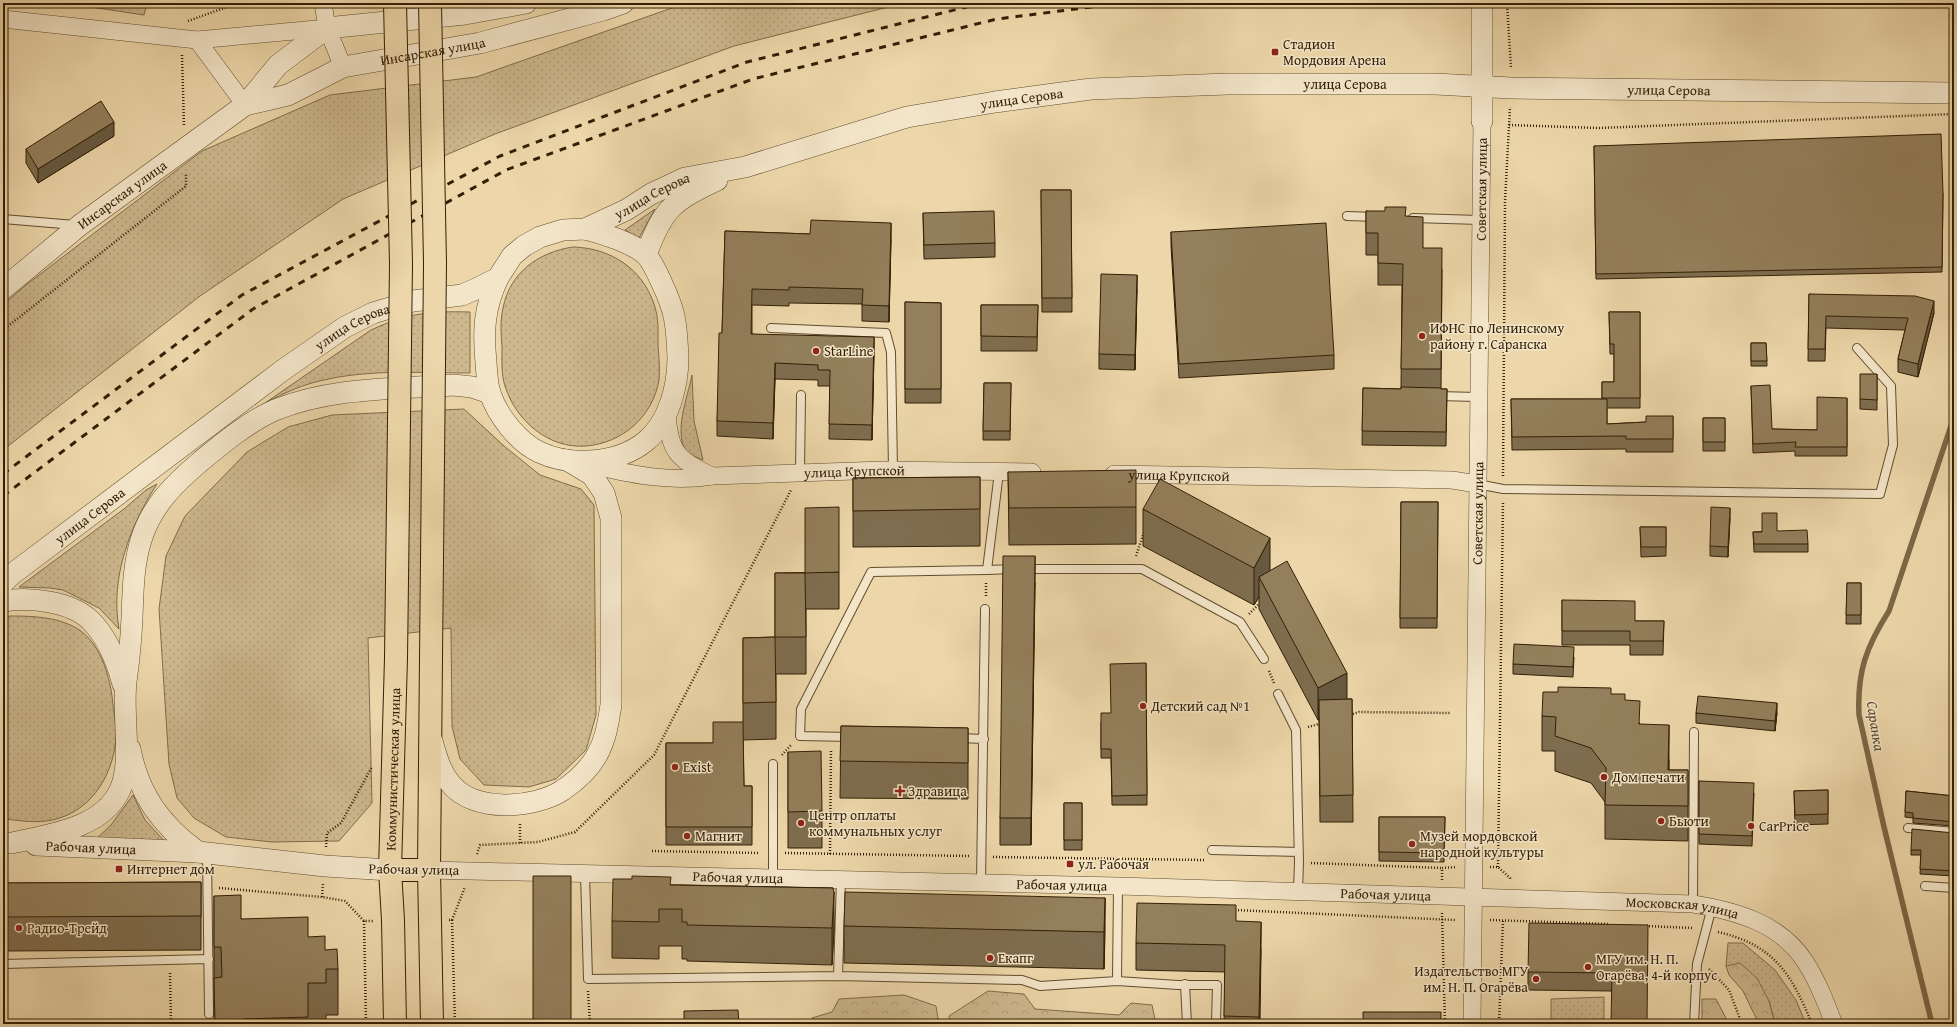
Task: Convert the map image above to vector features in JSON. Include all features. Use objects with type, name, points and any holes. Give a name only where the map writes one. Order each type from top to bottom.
[{"type":"main road","name":"Коммунистическая улица","points":[[395,3],[400,264],[396,658],[390,870],[393,920],[395,1024]]},
{"type":"main road","points":[[430,3],[435,263],[429,870],[432,1024]]},
{"type":"main road","name":"Рабочая улица","points":[[390,870],[429,870]]},
{"type":"street","points":[[323,3],[327,28],[343,67]]},
{"type":"street","points":[[3,19],[197,40],[465,14],[526,3]]},
{"type":"street","name":"Инсарская улица","points":[[245,105],[288,95],[343,67],[480,43],[603,10],[623,3]]},
{"type":"street","name":"Советская улица","points":[[1472,1024],[1482,3]]},
{"type":"street","name":"Инсарская улица","points":[[3,289],[80,226],[245,105],[278,65],[327,28]]},
{"type":"street","points":[[197,40],[245,105]]},
{"type":"street","name":"улица Серова","points":[[3,583],[11,575],[283,370],[345,327],[373,313],[413,301],[462,295],[498,278],[512,256],[524,246],[540,237],[563,230],[585,229],[626,210],[651,194],[685,178],[745,167],[907,117],[995,102],[1091,90],[1228,84],[1945,93]]},
{"type":"street","name":"улица Серова","points":[[646,255],[658,225],[666,212],[685,195],[745,167]]},
{"type":"street","points":[[498,278],[488,298],[484,328],[485,356],[490,393],[507,424],[522,440],[540,452],[572,461],[600,460],[618,457],[637,448],[656,431],[668,412],[675,387],[678,367],[676,321],[669,296],[646,255],[606,234],[585,229]]},
{"type":"street","points":[[8,842],[67,830],[89,820],[108,805],[120,790],[125,768],[125,693],[131,643],[132,583],[140,541],[148,522],[171,486],[223,442],[256,420],[274,411],[335,393],[453,385],[472,387],[490,393]]},
{"type":"street","name":"улица Крупской","points":[[668,412],[668,429],[672,444],[678,455],[688,464],[712,476]]},
{"type":"street","points":[[430,737],[440,766],[450,783],[463,794],[479,802],[496,805],[520,804],[541,800],[562,790],[581,776],[597,756],[607,733],[611,705],[611,518],[604,492],[592,475],[572,461]]},
{"type":"street","name":"улица Крупской","points":[[572,461],[625,473],[660,478],[894,470],[1046,473]]},
{"type":"street","name":"улица Крупской","points":[[1094,474],[1452,480],[1477,484]]},
{"type":"street","points":[[3,601],[45,602],[60,605],[83,615],[98,630],[110,648],[118,666],[125,693]]},
{"type":"street","points":[[126,726],[130,751],[143,792],[162,820],[181,840],[203,853]]},
{"type":"street","name":"Рабочая улица","points":[[8,842],[203,853],[325,866],[390,870]]},
{"type":"street","name":"Рабочая улица","points":[[429,870],[982,882],[1473,897]]},
{"type":"street","name":"Московская улица","points":[[1473,897],[1692,904],[1712,907],[1748,916],[1770,928],[1787,942],[1806,962],[1821,991],[1834,1024]]},
{"type":"lane","points":[[1347,216],[1386,217]]},
{"type":"lane","points":[[1402,218],[1480,220]]},
{"type":"lane","points":[[3,219],[80,226]]},
{"type":"lane","points":[[771,328],[886,333],[891,352],[894,470]]},
{"type":"lane","points":[[1477,484],[1503,489],[1880,494],[1893,445],[1891,386],[1857,348]]},
{"type":"lane","points":[[800,395],[800,473]]},
{"type":"lane","points":[[1432,396],[1478,397]]},
{"type":"lane","points":[[987,570],[999,472]]},
{"type":"lane","points":[[862,737],[800,736],[801,709],[871,572],[1142,568],[1240,622],[1264,659]]},
{"type":"lane","points":[[982,882],[985,609]]},
{"type":"lane","points":[[1278,694],[1296,730],[1299,852],[1298,891]]},
{"type":"lane","points":[[1692,904],[1694,732]]},
{"type":"lane","points":[[953,738],[984,739]]},
{"type":"lane","points":[[773,764],[773,878]]},
{"type":"lane","points":[[1908,828],[1954,832]]},
{"type":"lane","points":[[1212,850],[1299,852]]},
{"type":"lane","points":[[203,853],[209,959],[209,1014]]},
{"type":"lane","points":[[585,873],[588,979],[838,976],[1022,980],[1040,986],[1117,981],[1217,985],[1216,1024]]},
{"type":"lane","points":[[838,976],[841,879]]},
{"type":"lane","points":[[1117,981],[1118,886]]},
{"type":"lane","points":[[1925,886],[1954,888]]},
{"type":"lane","points":[[1694,1024],[1697,964],[1712,907]]},
{"type":"lane","points":[[3,964],[209,959]]},
{"type":"lane","points":[[1185,984],[1187,1024]]},
{"type":"path","points":[[1498,867],[1505,201],[1511,88],[1511,46],[1507,3]]},
{"type":"path","points":[[1509,125],[1599,128],[1954,114]]},
{"type":"path","points":[[538,842],[575,832],[654,756],[800,473]]},
{"type":"path","points":[[1132,568],[1146,525]]},
{"type":"path","points":[[985,609],[987,570]]},
{"type":"path","points":[[1240,622],[1262,602]]},
{"type":"path","points":[[1264,659],[1278,694]]},
{"type":"path","points":[[1345,716],[1359,712],[1451,713]]},
{"type":"path","points":[[1296,730],[1324,722]]},
{"type":"path","points":[[773,764],[800,736]]},
{"type":"path","points":[[830,854],[831,737]]},
{"type":"path","points":[[327,833],[341,823],[374,764]]},
{"type":"path","points":[[520,804],[520,843]]},
{"type":"path","points":[[652,851],[1212,860]]},
{"type":"path","points":[[1299,862],[1442,868]]},
{"type":"path","points":[[465,887],[472,887]]},
{"type":"path","points":[[1227,909],[1442,920],[1503,920],[1612,924]]},
{"type":"path","points":[[452,920],[455,1024]]},
{"type":"path","points":[[1442,920],[1445,1024]]},
{"type":"path","points":[[1499,1024],[1503,920]]},
{"type":"path","points":[[364,921],[366,1024]]},
{"type":"path","points":[[1643,926],[1706,929],[1740,937],[1762,948],[1782,967],[1801,998],[1812,1024]]},
{"type":"path","points":[[170,960],[170,1024]]},
{"type":"path","points":[[1697,964],[1710,969],[1729,990],[1742,1024]]},
{"type":"path","points":[[588,979],[590,1024]]},
{"type":"path","points":[[1952,1024],[1954,1018]]},
{"type":"green space","points":[[64,3],[147,3],[144,15]]},
{"type":"green space","points":[[686,3],[904,3],[734,46],[495,134],[343,199],[200,296],[3,450],[3,305],[26,285],[202,151],[330,95],[476,77]]},
{"type":"green space","points":[[655,209],[639,238],[625,230]]},
{"type":"green space","points":[[573,247],[600,251],[623,262],[633,270],[649,291],[656,309],[658,325],[659,380],[656,393],[650,405],[643,416],[624,433],[600,444],[586,446],[572,446],[559,443],[547,438],[536,430],[517,411],[505,386],[502,372],[501,318],[507,295],[512,284],[519,274],[538,259]]},
{"type":"green space","points":[[470,312],[470,373],[397,372],[360,374],[302,386],[265,403],[371,330],[384,324],[419,314]]},
{"type":"green space","points":[[692,375],[694,421],[703,460],[686,453],[681,434],[681,424]]},
{"type":"green space","points":[[464,409],[504,446],[540,475],[581,489],[594,505],[596,715],[586,750],[556,779],[529,787],[484,785],[460,759],[452,726],[451,628],[368,638],[372,803],[339,841],[272,842],[226,837],[194,818],[177,798],[169,764],[159,609],[166,556],[185,516],[247,452],[288,427],[332,415]]},
{"type":"green space","points":[[157,484],[138,517],[124,553],[117,590],[119,629],[99,608],[63,590],[19,587],[124,509],[146,490]]},
{"type":"green space","points":[[10,616],[47,618],[73,626],[81,631],[95,646],[108,675],[116,726],[114,753],[110,767],[104,781],[96,793],[74,812],[61,818],[40,822],[3,819],[3,618]]},
{"type":"green space","points":[[133,795],[145,820],[168,845],[93,842],[111,825]]},
{"type":"green space","points":[[1728,943],[1743,943],[1775,970],[1796,1000],[1806,1024],[1775,1024],[1769,1001],[1726,966]]},
{"type":"green space","points":[[1740,963],[1757,978],[1769,1001],[1775,1024],[1759,1024],[1743,991],[1729,975],[1726,966]]},
{"type":"green space","points":[[988,991],[1024,994],[1035,1009],[1119,1015],[1131,1003],[1152,1005],[1156,1024],[950,1024],[949,1016]]},
{"type":"green space","points":[[904,995],[936,1006],[939,1024],[812,1024],[812,1018],[832,1012],[839,999]]},
{"type":"green space","points":[[1604,997],[1604,1024],[1551,1024],[1551,999]]},
{"type":"green space","points":[[1702,999],[1716,999],[1729,1024],[1702,1024]]},
{"type":"building","points":[[101,101],[114,122],[38,169],[26,149]]},
{"type":"building","points":[[1941,134],[1943,193],[1942,267],[1596,274],[1594,146]]},
{"type":"building","points":[[1041,190],[1071,190],[1072,298],[1042,298]]},
{"type":"building","points":[[1385,207],[1406,207],[1405,216],[1423,217],[1423,248],[1442,248],[1441,369],[1401,369],[1403,264],[1378,263],[1378,233],[1366,233],[1366,211],[1385,211]]},
{"type":"building","points":[[994,211],[995,243],[924,245],[923,213]]},
{"type":"building","points":[[811,220],[891,223],[889,306],[862,305],[863,289],[789,287],[789,290],[752,289],[751,334],[874,337],[872,425],[829,424],[830,370],[818,370],[818,365],[775,363],[773,423],[717,421],[719,333],[722,333],[725,231],[810,234]]},
{"type":"building","points":[[1326,223],[1334,355],[1179,364],[1171,232]]},
{"type":"building","points":[[1101,274],[1137,275],[1135,355],[1099,354]]},
{"type":"building","points":[[1809,294],[1915,296],[1934,301],[1918,364],[1898,359],[1908,318],[1826,316],[1825,349],[1808,349]]},
{"type":"building","points":[[905,302],[941,303],[941,389],[905,389]]},
{"type":"building","points":[[981,305],[1038,305],[1037,337],[981,336]]},
{"type":"building","points":[[1609,312],[1640,312],[1640,398],[1602,398],[1602,382],[1614,382],[1614,344],[1610,344]]},
{"type":"building","points":[[1751,343],[1766,343],[1767,361],[1751,361]]},
{"type":"building","points":[[1860,374],[1877,374],[1877,400],[1860,399]]},
{"type":"building","points":[[984,383],[1011,383],[1010,431],[983,431]]},
{"type":"building","points":[[1770,385],[1772,429],[1817,430],[1817,397],[1847,398],[1847,447],[1795,447],[1796,442],[1753,444],[1751,386]]},
{"type":"building","points":[[1401,387],[1447,389],[1446,432],[1362,431],[1363,388],[1401,389]]},
{"type":"building","points":[[1511,399],[1607,399],[1607,424],[1646,422],[1646,416],[1673,416],[1673,439],[1626,439],[1626,436],[1512,437]]},
{"type":"building","points":[[1703,418],[1725,418],[1725,442],[1703,442]]},
{"type":"building","points":[[1136,470],[1136,507],[1009,508],[1008,472]]},
{"type":"building","points":[[980,477],[980,509],[853,511],[853,478]]},
{"type":"building","points":[[1160,479],[1270,538],[1254,568],[1143,509]]},
{"type":"building","points":[[1401,502],[1438,502],[1437,618],[1400,618]]},
{"type":"building","points":[[839,507],[839,572],[805,573],[805,508]]},
{"type":"building","points":[[1711,507],[1730,508],[1728,547],[1710,546]]},
{"type":"building","points":[[1762,513],[1777,513],[1777,531],[1807,530],[1808,544],[1754,544],[1753,532],[1762,532]]},
{"type":"building","points":[[1640,527],[1666,527],[1666,547],[1641,547]]},
{"type":"building","points":[[1003,556],[1035,556],[1031,818],[1000,818]]},
{"type":"building","points":[[1287,561],[1347,673],[1318,688],[1259,577]]},
{"type":"building","points":[[775,573],[805,573],[806,637],[775,637]]},
{"type":"building","points":[[1847,583],[1861,583],[1861,615],[1846,615]]},
{"type":"building","points":[[1562,600],[1635,601],[1635,621],[1664,621],[1663,641],[1630,641],[1630,631],[1562,631]]},
{"type":"building","points":[[775,637],[776,702],[743,703],[743,638]]},
{"type":"building","points":[[1514,644],[1574,647],[1573,667],[1513,664]]},
{"type":"building","points":[[1146,663],[1147,795],[1112,796],[1111,749],[1101,749],[1101,713],[1111,713],[1110,664]]},
{"type":"building","points":[[1558,687],[1611,688],[1611,694],[1625,694],[1625,700],[1640,701],[1639,724],[1669,725],[1668,770],[1688,770],[1688,806],[1605,805],[1606,768],[1591,748],[1555,736],[1556,717],[1542,716],[1543,692],[1558,692]]},
{"type":"building","points":[[1698,696],[1777,703],[1775,721],[1696,713]]},
{"type":"building","points":[[1352,699],[1353,795],[1320,796],[1319,700]]},
{"type":"building","points":[[713,722],[743,722],[744,786],[752,786],[752,827],[666,827],[666,743],[713,743]]},
{"type":"building","points":[[841,726],[968,728],[968,763],[840,761]]},
{"type":"building","points":[[821,751],[822,811],[788,812],[788,752]]},
{"type":"building","points":[[1699,781],[1754,783],[1752,836],[1699,834]]},
{"type":"building","points":[[1828,790],[1828,814],[1795,815],[1794,791]]},
{"type":"building","points":[[1906,791],[1954,796],[1954,822],[1913,818],[1913,813],[1905,812]]},
{"type":"building","points":[[1064,803],[1082,803],[1082,840],[1064,840]]},
{"type":"building","name":"Музей мордовской народной культуры","points":[[1379,817],[1445,817],[1444,853],[1379,852]]},
{"type":"building","points":[[1912,829],[1954,833],[1954,871],[1920,869],[1921,850],[1911,850]]},
{"type":"building","points":[[533,876],[571,876],[571,1024],[533,1024]]},
{"type":"building","points":[[632,876],[671,877],[670,885],[833,888],[832,928],[687,925],[687,922],[682,922],[682,909],[659,909],[659,922],[612,921],[613,879],[632,879]]},
{"type":"building","points":[[201,882],[201,916],[3,917],[3,883]]},
{"type":"building","points":[[845,892],[1105,898],[1104,932],[844,926]]},
{"type":"building","points":[[241,895],[241,919],[308,917],[308,937],[325,936],[325,950],[337,949],[338,969],[326,969],[326,983],[308,983],[308,1017],[243,1019],[243,1024],[215,1024],[214,978],[222,977],[221,947],[214,947],[214,896]]},
{"type":"building","points":[[1137,903],[1236,905],[1236,921],[1261,922],[1259,1017],[1224,1016],[1225,945],[1136,943]]},
{"type":"building","name":"МГУ им. Н. П. Огарёва, 4-й корпус","points":[[1529,923],[1648,925],[1647,1024],[1611,1024],[1612,973],[1528,972]]},
{"type":"building","points":[[738,1010],[739,1024],[684,1024],[684,1011]]},
{"type":"building","points":[[1363,1012],[1441,1012],[1441,1024],[1363,1024]]},
{"type":"waterway","name":"Саранка","points":[[1932,1024],[1884,827],[1859,715],[1859,700],[1862,673],[1869,648],[1874,636],[1889,611],[1954,417]]},
{"type":"railway","points":[[3,474],[242,295],[500,156],[747,62],[982,3]]},
{"type":"railway","points":[[3,496],[253,309],[506,170],[753,79],[997,19],[1123,3]]},
{"type":"place","name":"Стадион Мордовия Арена","points":[[1275,52]]},
{"type":"place","name":"ИФНС по Ленинскому району г. Саранска","points":[[1422,336]]},
{"type":"place","name":"StarLine","points":[[816,351]]},
{"type":"place","name":"Детский сад №1","points":[[1143,706]]},
{"type":"place","name":"Exist","points":[[675,767]]},
{"type":"place","name":"Дом печати","points":[[1604,777]]},
{"type":"place","name":"Здравица","points":[[900,791]]},
{"type":"place","name":"Бьюти","points":[[1661,821]]},
{"type":"place","name":"Центр оплаты коммунальных услуг","points":[[801,823]]},
{"type":"place","name":"CarPrice","points":[[1751,826]]},
{"type":"place","name":"Магнит","points":[[687,836]]},
{"type":"place","name":"Музей мордовской народной культуры","points":[[1412,844]]},
{"type":"place","name":"ул. Рабочая","points":[[1070,864]]},
{"type":"place","name":"Интернет дом","points":[[119,869]]},
{"type":"place","name":"Радио-Трейд","points":[[19,928]]},
{"type":"place","name":"Екапг","points":[[990,958]]},
{"type":"place","name":"МГУ им. Н. П. Огарёва, 4-й корпус","points":[[1588,967]]},
{"type":"place","name":"Издательство МГУ им. Н. П. Огарёва","points":[[1536,979]]}]
